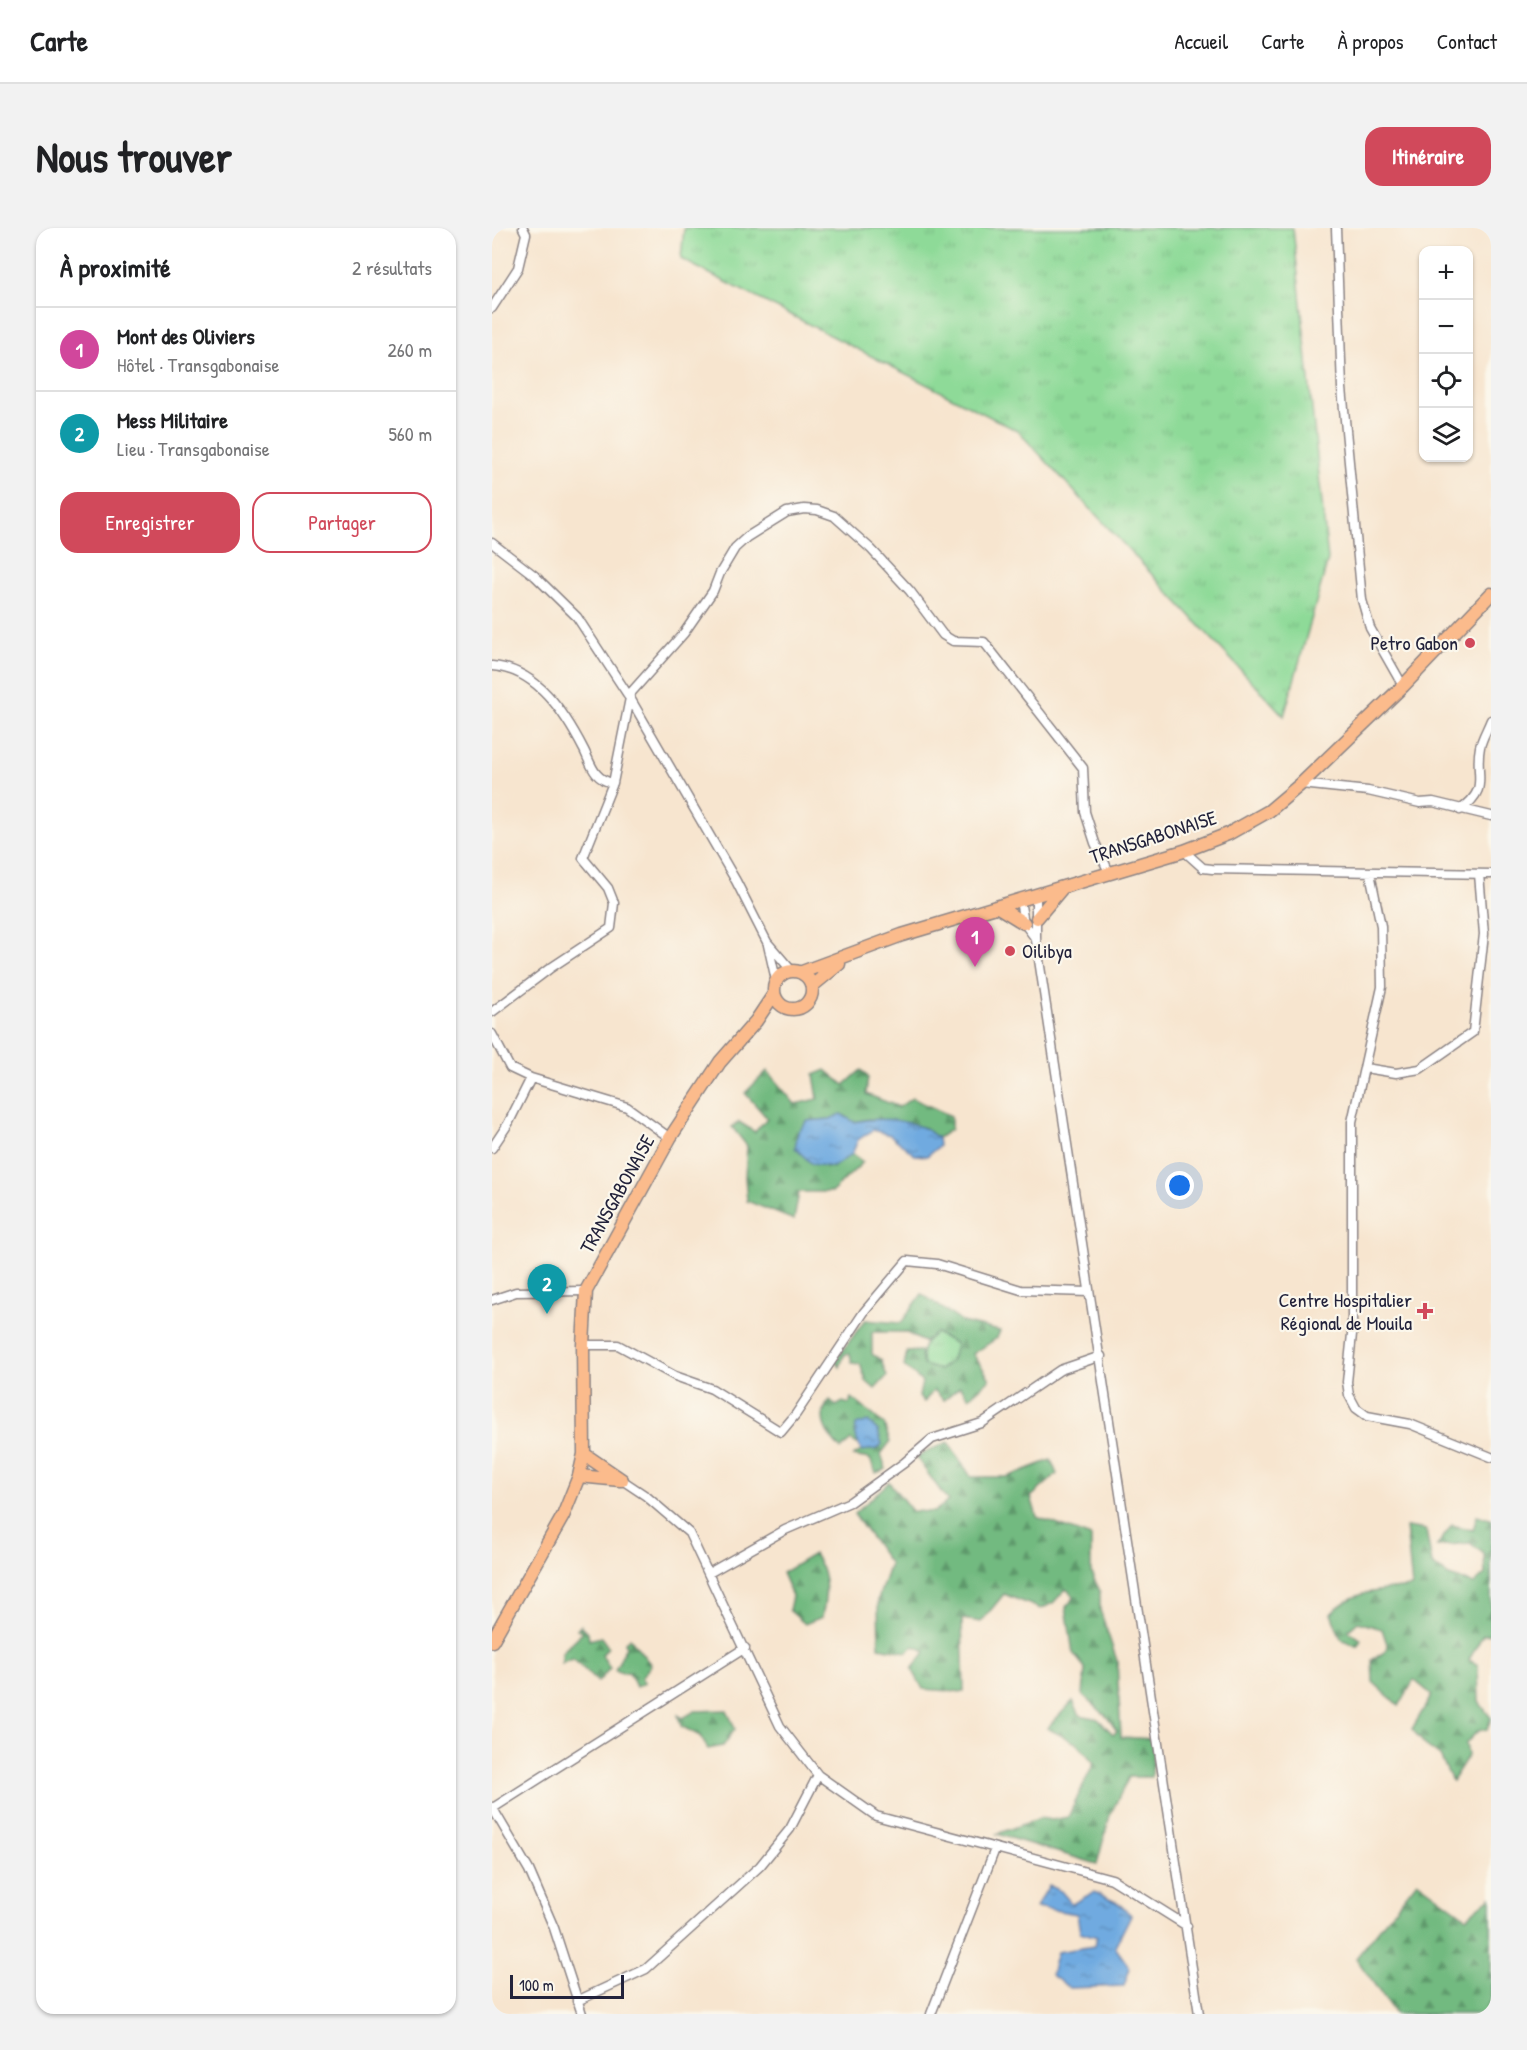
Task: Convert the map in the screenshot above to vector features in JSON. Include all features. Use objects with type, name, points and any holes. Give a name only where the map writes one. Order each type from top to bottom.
[{"type":"highway","name":"TRANSGABONAISE","points":[[796,971],[852,955],[902,935],[1184,851],[1228,834],[1269,811],[1301,784],[1403,686],[1473,610],[1491,594]]},
{"type":"highway","points":[[1037,918],[1063,886]]},
{"type":"highway","points":[[998,907],[1024,923]]},
{"type":"highway","name":"TRANSGABONAISE","points":[[812,986],[825,973],[852,955]]},
{"type":"highway","points":[[796,971],[812,986],[812,995],[800,1008],[783,1007],[774,993],[776,980],[796,971]]},
{"type":"highway","name":"TRANSGABONAISE","points":[[492,1641],[563,1516],[579,1476],[584,1454],[582,1345],[586,1291],[670,1138],[720,1062],[756,1021],[774,993]]},
{"type":"highway","name":"TRANSGABONAISE","points":[[756,1021],[783,1007]]},
{"type":"highway","points":[[584,1454],[622,1480]]},
{"type":"highway","points":[[579,1476],[622,1480]]},
{"type":"street","points":[[492,308],[518,268],[526,234],[523,228]]},
{"type":"street","points":[[1336,228],[1342,388],[1362,600],[1370,628],[1403,686]]},
{"type":"street","points":[[492,1012],[549,969],[611,928],[614,903],[608,888],[583,858],[613,783],[629,697],[684,633],[714,591],[720,573],[735,548],[747,537],[787,512],[817,510],[834,516],[871,549],[910,591],[943,635],[953,641],[984,642],[1083,768],[1085,812],[1095,843],[1109,872]]},
{"type":"street","points":[[492,543],[535,576],[577,617],[629,697],[736,881],[767,942],[776,980]]},
{"type":"street","points":[[492,666],[509,667],[530,678],[548,694],[584,750],[591,770],[613,783]]},
{"type":"street","points":[[1460,810],[1474,800],[1482,777],[1480,747],[1491,720]]},
{"type":"street","points":[[1301,784],[1368,792],[1420,803],[1432,802],[1491,816]]},
{"type":"street","points":[[1184,851],[1203,868],[1212,869],[1491,874]]},
{"type":"street","points":[[1370,873],[1381,927],[1382,987],[1352,1122],[1353,1334],[1347,1382],[1349,1395],[1356,1408],[1367,1416],[1410,1424],[1491,1457]]},
{"type":"street","points":[[1365,1068],[1396,1073],[1420,1069],[1473,1032],[1484,934],[1479,874]]},
{"type":"street","points":[[1036,895],[1036,940],[1089,1292],[1101,1356],[1199,2014]]},
{"type":"street","points":[[1020,900],[1024,923],[1036,940]]},
{"type":"street","points":[[767,942],[796,971]]},
{"type":"street","points":[[492,1034],[510,1068],[531,1078],[627,1107],[670,1138]]},
{"type":"street","points":[[492,1148],[508,1124],[531,1078]]},
{"type":"street","points":[[582,1345],[618,1346],[675,1376],[712,1389],[781,1432],[796,1414],[864,1312],[907,1262],[937,1264],[1021,1290],[1089,1292]]},
{"type":"street","points":[[492,1300],[516,1292],[586,1291]]},
{"type":"street","points":[[709,1573],[785,1530],[850,1502],[904,1463],[933,1438],[982,1423],[1060,1370],[1101,1356]]},
{"type":"street","points":[[622,1480],[646,1496],[689,1533],[780,1726],[818,1775],[876,1816],[1112,1879],[1187,1926]]},
{"type":"street","points":[[582,2014],[554,1928],[529,1870],[492,1807],[745,1648]]},
{"type":"street","points":[[577,2001],[646,1969],[760,1866],[790,1829],[818,1775]]},
{"type":"street","points":[[931,2014],[995,1849]]},
{"type":"green space","points":[[684,228],[1293,228],[1328,560],[1284,716],[1018,431],[681,259]]},
{"type":"green space","points":[[826,1070],[844,1085],[861,1070],[868,1077],[866,1094],[899,1107],[912,1098],[951,1116],[951,1129],[938,1138],[925,1128],[901,1122],[869,1119],[854,1122],[830,1119],[807,1121],[833,1167],[852,1154],[863,1162],[832,1192],[799,1192],[794,1220],[747,1201],[745,1177],[747,1146],[732,1127],[739,1122],[755,1132],[767,1118],[745,1093],[767,1071],[795,1104],[818,1099],[814,1075]]},
{"type":"green space","points":[[922,1294],[962,1322],[1000,1331],[997,1338],[973,1354],[990,1379],[969,1398],[960,1386],[944,1400],[934,1390],[924,1402],[919,1396],[922,1382],[904,1366],[907,1352],[920,1351],[923,1365],[940,1370],[952,1360],[956,1344],[936,1333],[924,1342],[905,1332],[872,1332],[872,1354],[881,1360],[887,1376],[875,1389],[866,1381],[860,1364],[852,1363],[850,1354],[844,1355],[840,1367],[835,1361],[865,1320],[901,1323]]},
{"type":"green space","points":[[936,1333],[956,1344],[952,1360],[939,1370],[923,1365],[922,1359],[923,1346]]},
{"type":"green space","points":[[852,1398],[884,1424],[890,1442],[881,1454],[886,1469],[876,1473],[870,1459],[853,1456],[861,1451],[877,1449],[855,1434],[860,1446],[851,1440],[841,1449],[827,1432],[823,1420],[823,1413],[830,1400],[836,1406],[843,1402],[849,1404]]},
{"type":"green space","points":[[948,1442],[971,1477],[1007,1477],[1051,1460],[1057,1474],[1031,1497],[1037,1517],[1091,1537],[1091,1573],[1100,1591],[1100,1610],[1117,1661],[1121,1737],[1153,1739],[1152,1777],[1129,1777],[1110,1815],[1097,1864],[997,1834],[1040,1818],[1052,1820],[1068,1817],[1094,1763],[1078,1744],[1047,1728],[1073,1701],[1080,1715],[1098,1719],[1113,1734],[1117,1731],[1107,1717],[1083,1695],[1085,1668],[1073,1653],[1066,1607],[1075,1597],[1066,1589],[1053,1603],[1041,1609],[1004,1594],[981,1622],[962,1619],[964,1692],[923,1689],[912,1669],[926,1651],[914,1646],[906,1652],[879,1647],[878,1599],[890,1564],[854,1514],[889,1482],[912,1511],[934,1512],[948,1501],[916,1457]]},
{"type":"green space","points":[[1477,1516],[1491,1519],[1491,1634],[1483,1635],[1469,1660],[1478,1665],[1479,1702],[1491,1718],[1487,1729],[1478,1731],[1466,1743],[1468,1756],[1452,1781],[1440,1756],[1425,1745],[1412,1729],[1432,1695],[1414,1680],[1399,1706],[1373,1682],[1372,1660],[1386,1651],[1387,1644],[1382,1629],[1358,1622],[1348,1631],[1362,1640],[1358,1647],[1341,1639],[1331,1614],[1348,1600],[1358,1596],[1412,1587],[1406,1527],[1426,1530],[1432,1564],[1449,1576],[1474,1584],[1485,1574],[1484,1554],[1470,1543],[1437,1546],[1452,1525],[1473,1530]]},
{"type":"green space","points":[[814,1554],[826,1584],[825,1600],[822,1617],[805,1624],[789,1610],[792,1596],[782,1573]]},
{"type":"green space","points":[[581,1625],[588,1632],[589,1640],[601,1637],[608,1647],[602,1655],[610,1668],[598,1682],[573,1659],[562,1663],[562,1652],[582,1633],[577,1629]]},
{"type":"green space","points":[[630,1638],[651,1665],[641,1678],[645,1683],[636,1687],[629,1672],[622,1673],[615,1670],[626,1646],[625,1642]]},
{"type":"green space","points":[[727,1710],[735,1729],[723,1746],[708,1749],[700,1736],[681,1726],[678,1715],[683,1718],[695,1711]]},
{"type":"green space","points":[[1417,1881],[1466,1917],[1491,1897],[1491,2014],[1395,2014],[1356,1958]]},
{"type":"water","points":[[841,1114],[854,1122],[886,1119],[909,1123],[938,1138],[939,1146],[927,1156],[915,1155],[890,1135],[873,1130],[858,1140],[852,1154],[833,1167],[812,1164],[795,1148],[798,1132],[807,1121],[830,1119]]},
{"type":"water","points":[[868,1421],[878,1431],[882,1444],[877,1449],[861,1451],[855,1434],[856,1425]]},
{"type":"water","points":[[1049,1886],[1061,1891],[1072,1904],[1094,1892],[1118,1903],[1131,1915],[1115,1947],[1130,1968],[1124,1986],[1070,1988],[1051,1975],[1057,1952],[1094,1946],[1097,1937],[1080,1932],[1077,1914],[1036,1907]]},
{"type":"place","name":"Petro Gabon","points":[[1470,643]]},
{"type":"place","name":"Oilibya","points":[[1010,951]]},
{"type":"place","name":"Mont des Oliviers","points":[[975,967]]},
{"type":"place","name":"Centre Hospitalier Régional de Mouila","points":[[1425,1311]]},
{"type":"place","name":"Mess Militaire","points":[[547,1314]]}]
